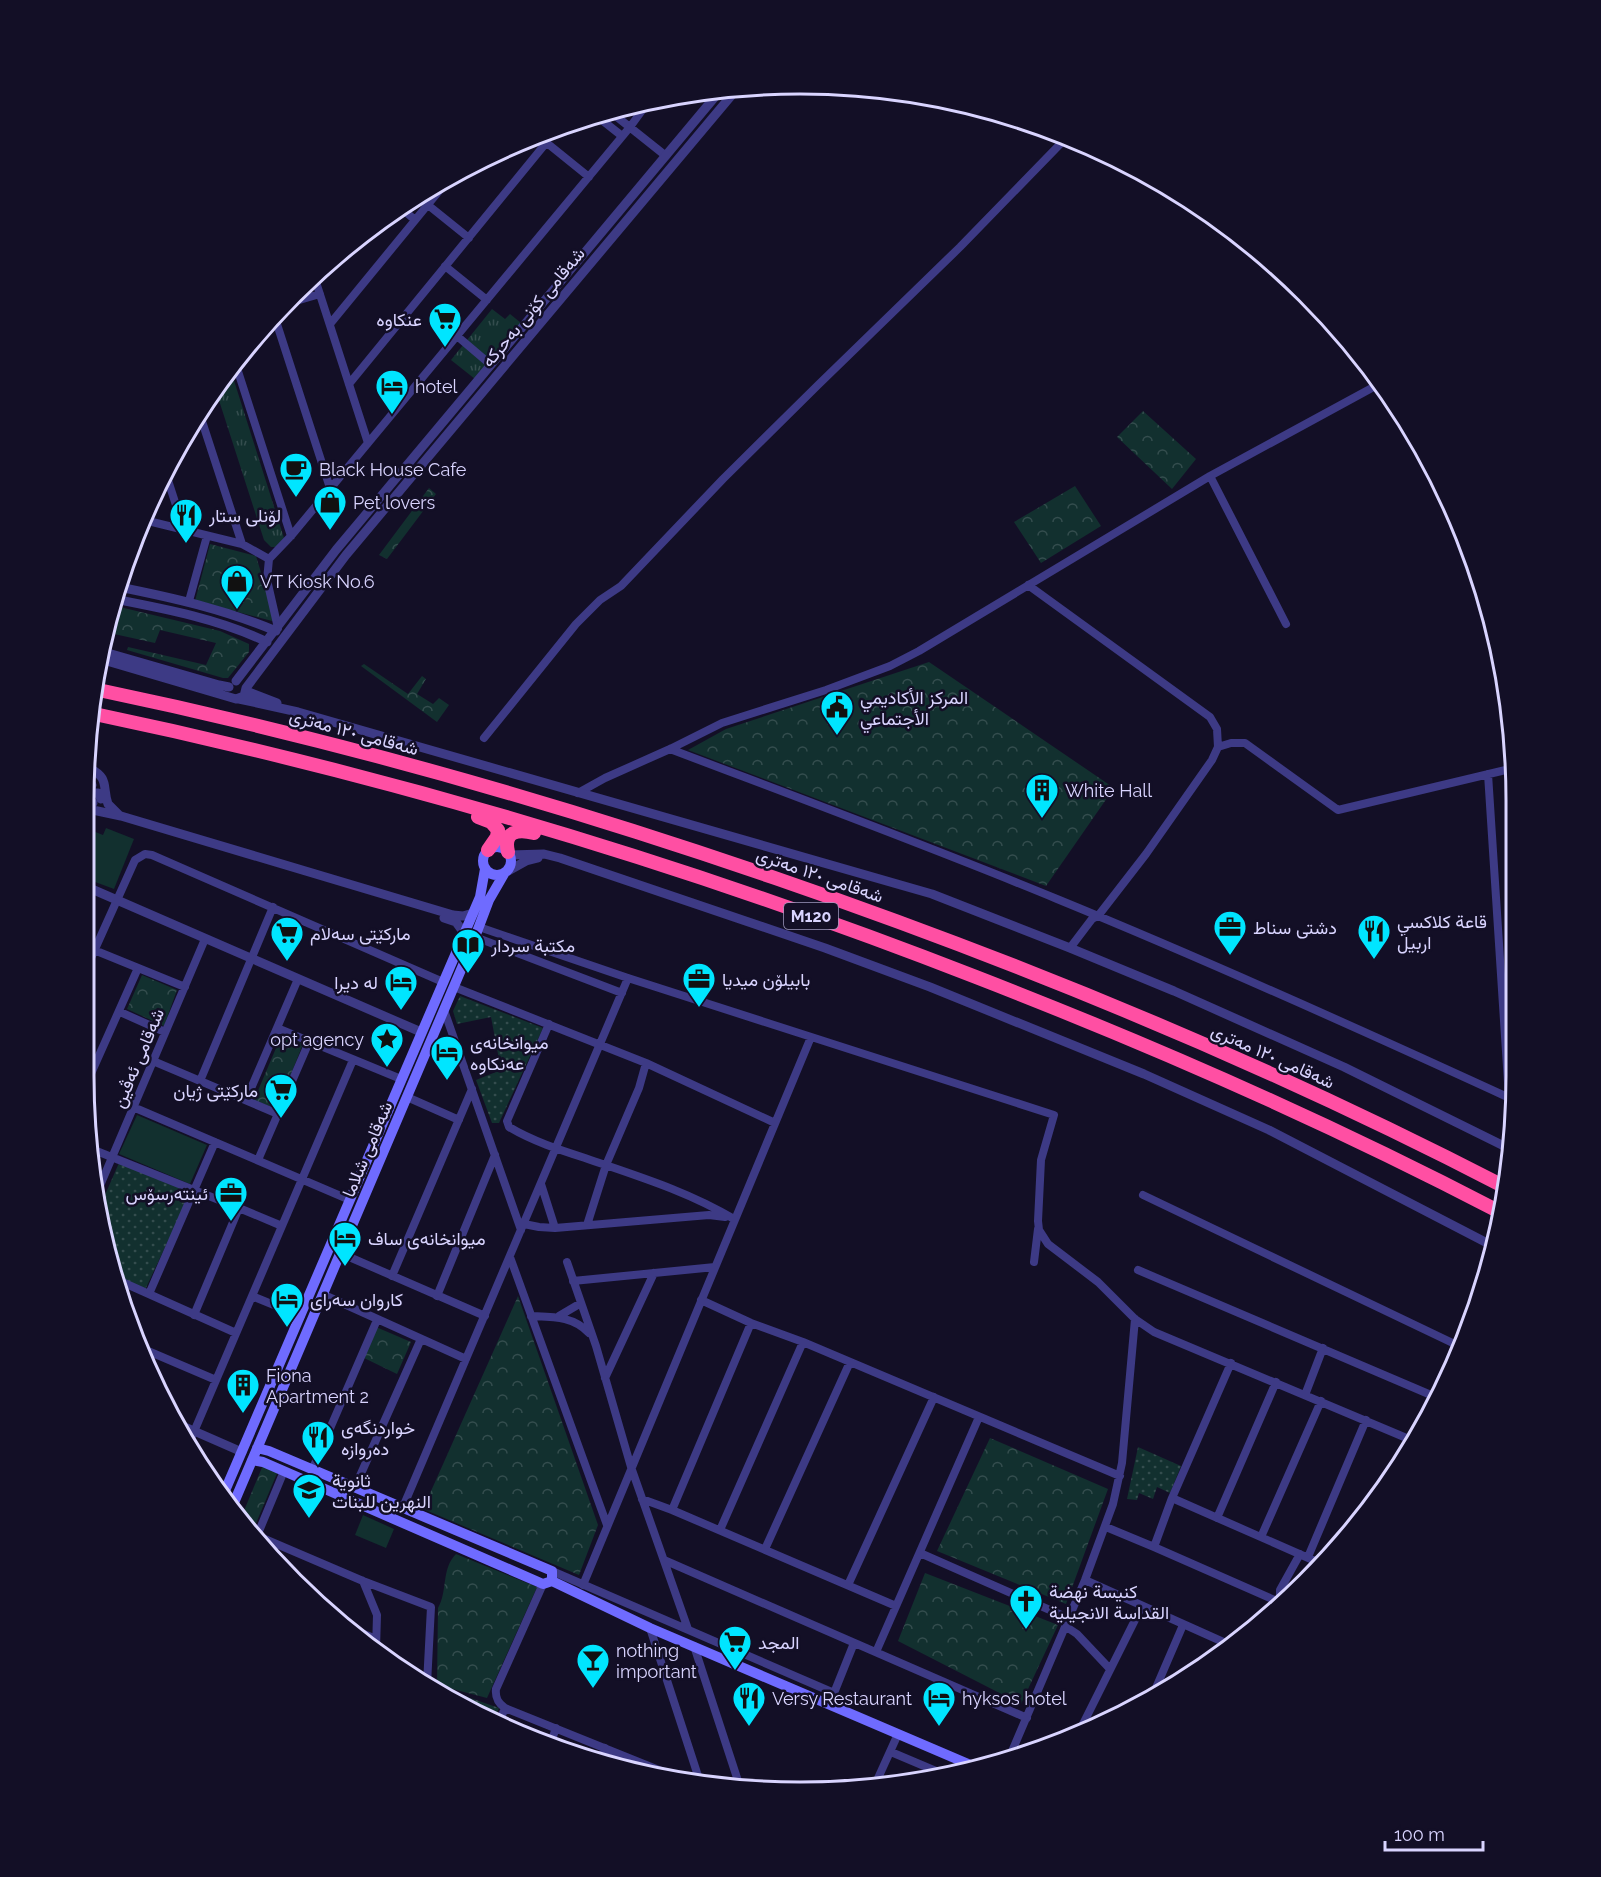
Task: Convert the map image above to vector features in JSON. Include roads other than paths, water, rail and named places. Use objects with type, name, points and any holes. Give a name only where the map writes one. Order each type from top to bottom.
[{"type":"highway","name":"شەقامی ١٢٠ مەتری","points":[[104,691],[238,721],[452,777],[617,826],[831,897],[987,954],[1149,1020],[1408,1137],[1498,1183]]},
{"type":"highway","name":"M120","points":[[100,715],[314,765],[435,798],[571,837],[792,909],[901,948],[1065,1012],[1212,1074],[1303,1115],[1494,1209]]},
{"type":"highway","points":[[435,798],[461,812],[488,820],[494,825],[498,830],[498,837],[488,850]]},
{"type":"highway","points":[[509,853],[508,839],[518,831],[545,836],[571,837]]},
{"type":"main road","points":[[488,850],[502,847],[509,853]]},
{"type":"main road","name":"شەقامی شلاما","points":[[226,1487],[301,1316],[351,1214],[401,1079],[482,891],[485,869],[483,857],[488,850]]},
{"type":"main road","name":"شەقامی شلاما","points":[[235,1500],[340,1253],[351,1214],[350,1200],[360,1191],[407,1097],[489,900],[512,863],[509,853]]},
{"type":"main road","points":[[485,869],[492,874],[506,872]]},
{"type":"main road","points":[[257,1448],[403,1507],[650,1628],[965,1762]]},
{"type":"main road","points":[[263,1462],[269,1451]]},
{"type":"main road","points":[[252,1460],[263,1462],[549,1578]]},
{"type":"street","name":"شەقامی کۆنی بەحرکە","points":[[712,101],[336,550],[267,642],[234,691],[244,696],[246,689],[346,555],[729,99]]},
{"type":"street","points":[[128,589],[189,601],[277,629],[267,580],[269,559],[291,536],[640,114]]},
{"type":"street","points":[[619,119],[666,156]]},
{"type":"street","points":[[605,123],[622,136]]},
{"type":"street","points":[[546,142],[589,177]]},
{"type":"street","points":[[349,384],[546,142]]},
{"type":"street","points":[[484,738],[576,624],[600,600],[621,586],[723,479],[960,248],[1060,144]]},
{"type":"street","points":[[330,324],[434,197]]},
{"type":"street","points":[[428,205],[468,238]]},
{"type":"street","points":[[407,213],[415,220]]},
{"type":"street","points":[[445,266],[487,300]]},
{"type":"street","points":[[318,286],[368,443]]},
{"type":"street","points":[[303,299],[320,294]]},
{"type":"street","points":[[278,326],[330,488]]},
{"type":"street","points":[[457,336],[491,365]]},
{"type":"street","points":[[239,373],[291,536]]},
{"type":"street","points":[[578,793],[722,723],[826,690],[890,666],[1210,476],[1373,387]]},
{"type":"street","points":[[203,424],[242,544]]},
{"type":"street","points":[[1210,476],[1286,624]]},
{"type":"street","points":[[169,484],[184,530]]},
{"type":"street","points":[[152,522],[242,544],[269,559]]},
{"type":"street","points":[[189,601],[207,536]]},
{"type":"street","points":[[1028,585],[1210,717],[1217,729],[1218,747],[1212,760],[1146,854],[1070,948]]},
{"type":"street","points":[[124,601],[187,614],[246,632],[267,642]]},
{"type":"street","points":[[246,632],[251,621]]},
{"type":"street","points":[[110,654],[219,685],[298,712],[932,894],[1174,991],[1333,1063],[1503,1145]]},
{"type":"street","points":[[108,661],[234,691]]},
{"type":"street","points":[[246,689],[298,712]]},
{"type":"street","points":[[1218,747],[1231,743],[1245,743],[1338,810],[1505,770]]},
{"type":"street","points":[[670,749],[873,825],[1098,916],[1360,1029],[1506,1097]]},
{"type":"street","points":[[95,772],[101,776],[106,787],[95,802]]},
{"type":"street","points":[[1488,774],[1506,1018]]},
{"type":"street","points":[[95,802],[104,813],[122,816],[409,903],[458,916],[473,913]]},
{"type":"street","points":[[95,802],[108,804],[122,816]]},
{"type":"street","points":[[509,853],[544,854],[825,948],[950,995],[1122,1065],[1269,1130],[1486,1242]]},
{"type":"street","points":[[184,987],[94,950],[135,860],[145,854],[152,855],[443,982]]},
{"type":"street","points":[[506,872],[526,861],[542,858],[578,866]]},
{"type":"street","points":[[94,890],[421,1032]]},
{"type":"street","points":[[409,903],[456,922],[464,933]]},
{"type":"street","points":[[200,1081],[273,907]]},
{"type":"street","points":[[477,932],[628,978],[1054,1115],[1041,1160],[1034,1262]]},
{"type":"street","points":[[477,932],[622,993]]},
{"type":"street","name":"شەقامی ئەڤین","points":[[103,1179],[205,939]]},
{"type":"street","points":[[94,1070],[138,968]]},
{"type":"street","points":[[403,1507],[628,978]]},
{"type":"street","points":[[246,1100],[298,979]]},
{"type":"street","points":[[454,987],[646,1063],[775,1123]]},
{"type":"street","points":[[444,1010],[522,1227]]},
{"type":"street","points":[[120,1012],[165,1032]]},
{"type":"street","points":[[549,1024],[507,1123],[510,1129],[556,1148],[692,1196],[734,1219]]},
{"type":"street","points":[[277,1028],[401,1079]]},
{"type":"street","points":[[583,1585],[630,1467],[811,1037]]},
{"type":"street","points":[[258,1161],[309,1042]]},
{"type":"street","points":[[193,1435],[353,1060]]},
{"type":"street","points":[[153,1061],[278,1114]]},
{"type":"street","points":[[587,1225],[606,1165],[639,1088],[646,1063]]},
{"type":"street","points":[[392,1276],[472,1089]]},
{"type":"street","points":[[407,1097],[459,1120]]},
{"type":"street","points":[[134,1107],[350,1200]]},
{"type":"street","points":[[149,1294],[215,1142]]},
{"type":"street","points":[[99,1152],[282,1227]]},
{"type":"street","points":[[437,1296],[495,1155]]},
{"type":"street","points":[[541,1184],[555,1228]]},
{"type":"street","points":[[1143,1195],[1454,1344]]},
{"type":"street","points":[[195,1315],[239,1208]]},
{"type":"street","points":[[522,1227],[555,1228],[709,1215],[734,1219]]},
{"type":"street","points":[[1038,1224],[1048,1244],[1098,1282],[1135,1319],[1154,1332],[1407,1438]]},
{"type":"street","points":[[340,1253],[484,1316]]},
{"type":"street","points":[[510,1257],[607,1525]]},
{"type":"street","points":[[567,1262],[605,1378],[630,1467],[688,1629]]},
{"type":"street","points":[[573,1281],[715,1267]]},
{"type":"street","points":[[1138,1270],[1431,1395]]},
{"type":"street","points":[[605,1378],[654,1273]]},
{"type":"street","points":[[126,1284],[236,1333]]},
{"type":"street","points":[[322,1294],[466,1359]]},
{"type":"street","points":[[252,1296],[301,1316]]},
{"type":"street","points":[[701,1300],[751,1323],[803,1342],[1120,1476]]},
{"type":"street","points":[[558,1317],[581,1303]]},
{"type":"street","points":[[531,1316],[558,1317],[574,1321],[592,1336]]},
{"type":"street","points":[[1013,1749],[1106,1527],[1120,1476],[1135,1319]]},
{"type":"street","points":[[312,1470],[377,1320]]},
{"type":"street","points":[[672,1510],[751,1323]]},
{"type":"street","points":[[355,1487],[421,1339]]},
{"type":"street","points":[[720,1530],[803,1342]]},
{"type":"street","points":[[1305,1395],[1323,1348]]},
{"type":"street","points":[[150,1352],[216,1380]]},
{"type":"street","points":[[765,1550],[850,1362]]},
{"type":"street","points":[[1155,1547],[1172,1498],[1231,1364]]},
{"type":"street","points":[[1216,1518],[1276,1382]]},
{"type":"street","points":[[848,1585],[934,1397]]},
{"type":"street","points":[[1261,1537],[1320,1401]]},
{"type":"street","points":[[876,1652],[979,1417]]},
{"type":"street","points":[[1280,1595],[1280,1590],[1304,1556],[1366,1420]]},
{"type":"street","points":[[189,1429],[242,1452]]},
{"type":"street","points":[[258,1527],[284,1471]]},
{"type":"street","points":[[1172,1498],[1314,1561]]},
{"type":"street","points":[[642,1499],[896,1606]]},
{"type":"street","points":[[1106,1527],[1275,1599]]},
{"type":"street","points":[[271,1543],[431,1607],[427,1676]]},
{"type":"street","points":[[920,1552],[1067,1622],[1110,1669]]},
{"type":"street","points":[[663,1560],[1027,1718]]},
{"type":"street","points":[[631,1761],[605,1748],[506,1708],[497,1699],[496,1689],[549,1578],[583,1585],[834,1693],[855,1643]]},
{"type":"street","points":[[1084,1580],[1223,1642]]},
{"type":"street","points":[[363,1581],[377,1615],[376,1639],[371,1637]]},
{"type":"street","points":[[1083,1724],[1142,1606]]},
{"type":"street","points":[[1157,1686],[1184,1625]]},
{"type":"street","points":[[650,1628],[698,1774]]},
{"type":"street","points":[[694,1646],[737,1779]]},
{"type":"street","points":[[502,1716],[506,1708]]},
{"type":"street","points":[[553,1737],[556,1728]]},
{"type":"street","points":[[879,1778],[898,1734]]},
{"type":"street","points":[[603,1753],[605,1748]]},
{"type":"street","points":[[891,1752],[933,1770]]},
{"type":"place","name":"عنكاوه","points":[[445,348]]},
{"type":"place","name":"hotel","points":[[392,415]]},
{"type":"place","name":"Black House Cafe","points":[[296,498]]},
{"type":"place","name":"Pet lovers","points":[[330,531]]},
{"type":"place","name":"لۆنلی ستار","points":[[186,544]]},
{"type":"place","name":"VT Kiosk No.6","points":[[237,610]]},
{"type":"place","name":"المركز الأكاديمي الأجتماعي","points":[[837,736]]},
{"type":"place","name":"White Hall","points":[[1042,819]]},
{"type":"place","name":"دشتی سناط","points":[[1230,956]]},
{"type":"place","name":"قاعة كلاكسي اربيل","points":[[1374,960]]},
{"type":"place","name":"مارکێتی سەلام","points":[[287,962]]},
{"type":"place","name":"مكتبة سردار","points":[[468,974]]},
{"type":"place","name":"بابیلۆن میدیا","points":[[699,1008]]},
{"type":"place","name":"له ديرا","points":[[401,1011]]},
{"type":"place","name":"opt agency","points":[[387,1068]]},
{"type":"place","name":"میوانخانەی عەنکاوە","points":[[447,1081]]},
{"type":"place","name":"مارکێتی ژیان","points":[[281,1119]]},
{"type":"place","name":"ئینتەرسۆس","points":[[231,1222]]},
{"type":"place","name":"میوانخانەی ساف","points":[[345,1267]]},
{"type":"place","name":"کاروان سەرای","points":[[287,1328]]},
{"type":"place","name":"Fiona Apartment 2","points":[[243,1414]]},
{"type":"place","name":"خواردنگەی دەروازە","points":[[318,1466]]},
{"type":"place","name":"ثانوية النهرين للبنات","points":[[309,1519]]},
{"type":"place","name":"كنيسة نهضة القداسة الانجيلية","points":[[1026,1630]]},
{"type":"place","name":"المجد","points":[[735,1671]]},
{"type":"place","name":"nothing important","points":[[593,1689]]},
{"type":"place","name":"Versy Restaurant","points":[[749,1727]]},
{"type":"place","name":"hyksos hotel","points":[[939,1727]]}]
